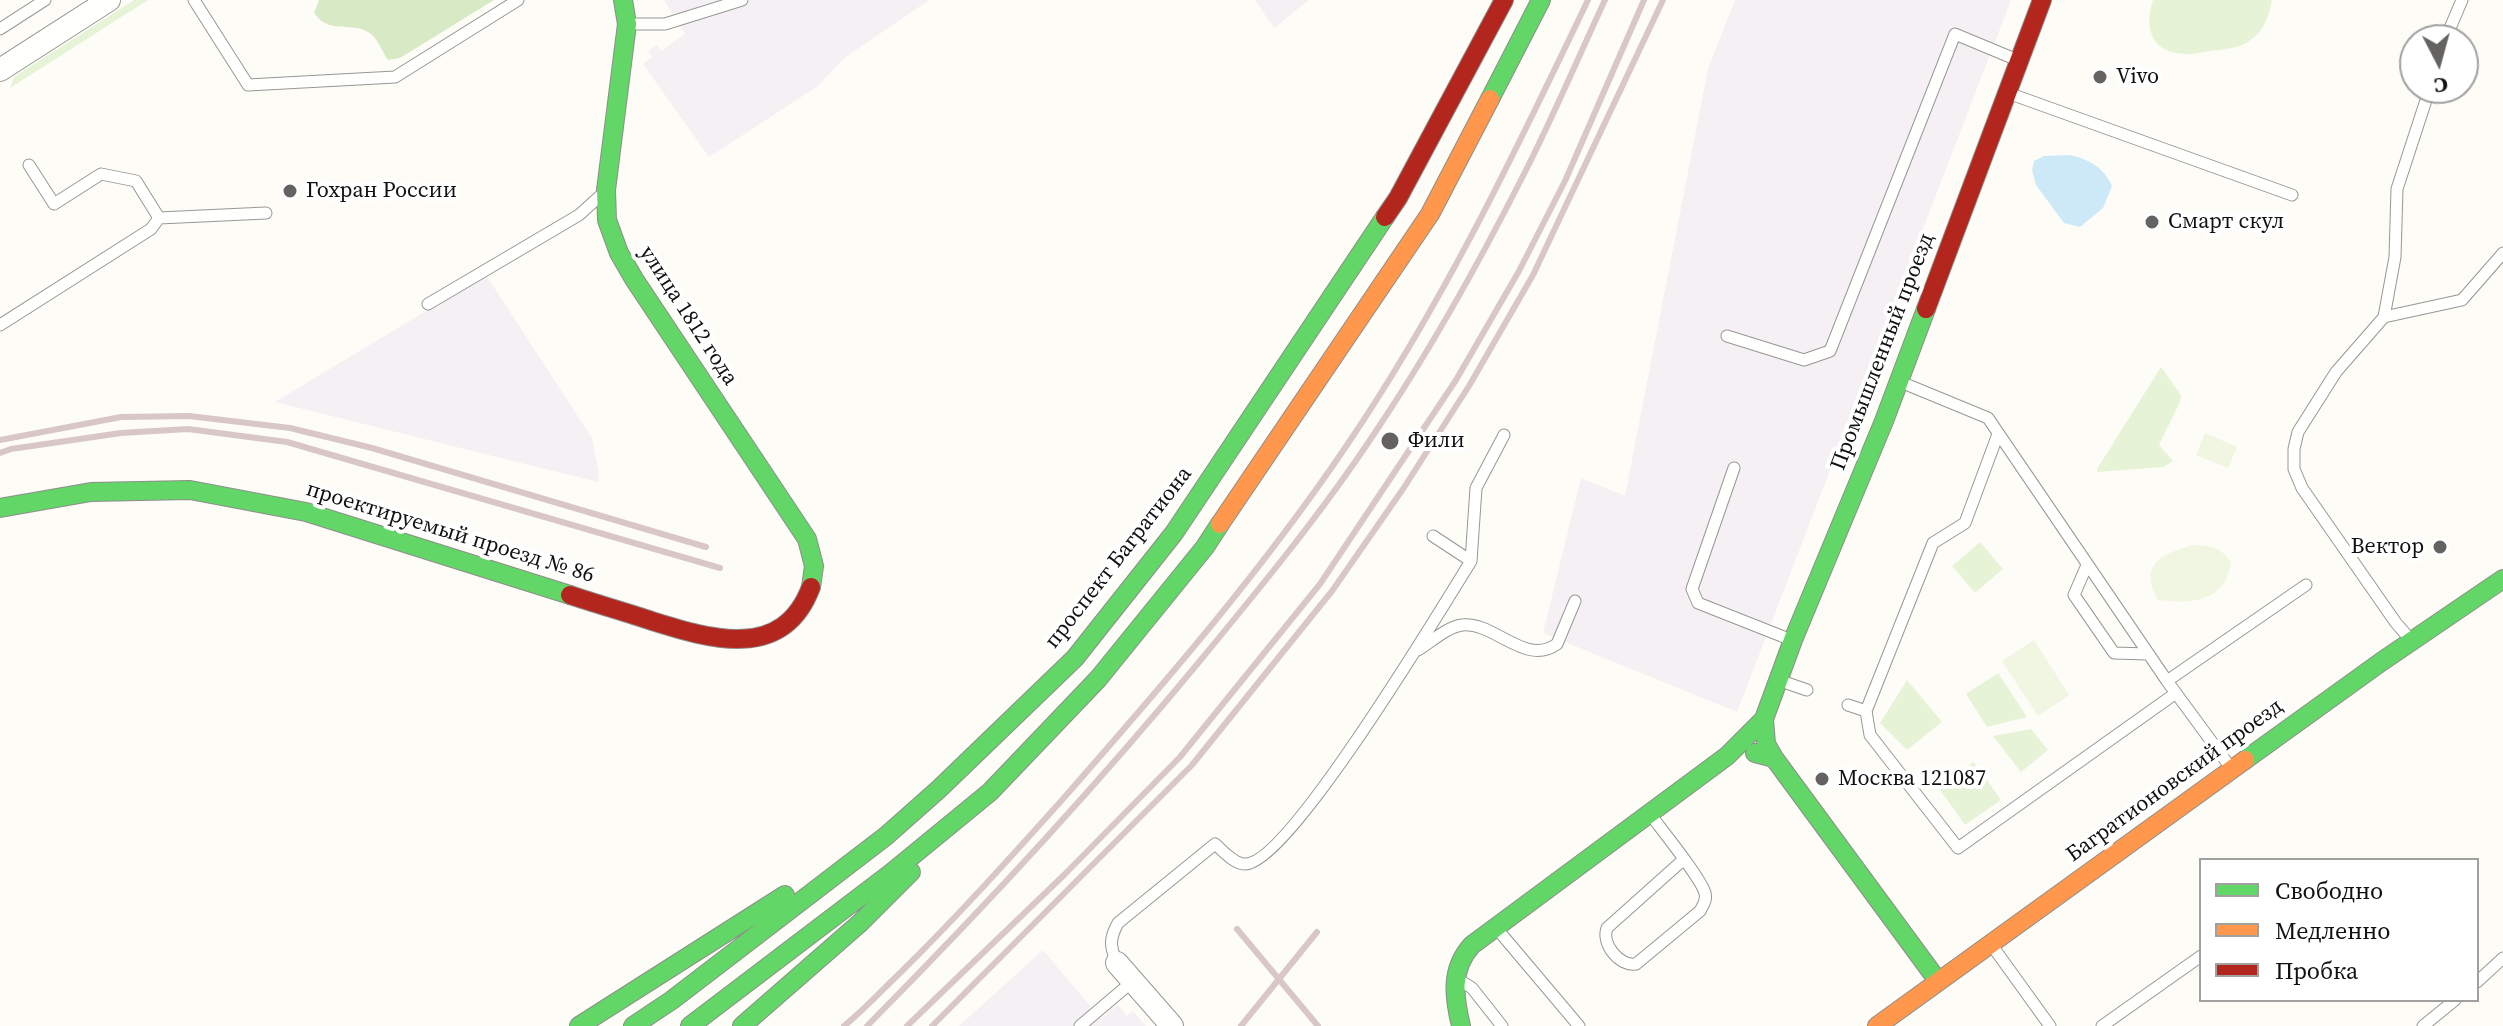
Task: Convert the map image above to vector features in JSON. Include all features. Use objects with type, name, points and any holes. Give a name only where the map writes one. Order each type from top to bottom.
[{"type":"street","name":"улица 1812 года","points":[[623,0],[627,24],[606,190],[607,220],[619,253],[807,539]]},
{"type":"street","name":"проспект Багратиона","points":[[633,1026],[672,1000],[873,846],[939,789],[1075,658],[1174,533],[1398,198],[1504,0]]},
{"type":"street","points":[[742,1026],[860,923],[990,792],[1098,679],[1205,547],[1430,214],[1541,0]]},
{"type":"street","name":"Промышленный проезд","points":[[1455,977],[1466,952],[1495,927],[1727,756],[1764,719],[1898,381],[2042,0]]},
{"type":"street","points":[[0,70],[106,1]]},
{"type":"street","name":"проектируемый проезд № 86","points":[[0,508],[91,492],[190,490],[306,512],[703,637],[738,641],[771,634],[791,622],[806,599],[814,570],[807,539]]},
{"type":"street","name":"Багратионовский проезд","points":[[1877,1026],[2412,641],[2503,579]]},
{"type":"street","points":[[1764,719],[1766,744],[1774,758],[1938,981]]},
{"type":"street","points":[[1727,756],[1747,752],[1774,758]]},
{"type":"street","points":[[579,1026],[747,921],[939,789]]},
{"type":"street","points":[[690,1026],[890,874],[990,792]]},
{"type":"street","points":[[1117,963],[1172,1026]]},
{"type":"street","points":[[1455,977],[1453,991],[1461,1026]]},
{"type":"lane","points":[[0,29],[45,0]]},
{"type":"lane","points":[[194,0],[248,85],[395,77],[518,0]]},
{"type":"lane","points":[[695,0],[704,12]]},
{"type":"lane","points":[[627,24],[665,24],[742,0]]},
{"type":"lane","points":[[2452,24],[2462,0]]},
{"type":"lane","points":[[1727,336],[1804,360],[1830,351],[1955,34],[2020,60]]},
{"type":"lane","points":[[2007,93],[2292,195]]},
{"type":"lane","points":[[2412,641],[2314,507],[2294,469],[2294,449],[2298,432],[2336,372],[2384,317],[2395,257],[2397,189],[2425,104]]},
{"type":"lane","points":[[29,165],[54,204],[101,174],[136,181],[159,218]]},
{"type":"lane","points":[[428,304],[579,215],[606,190]]},
{"type":"lane","points":[[159,218],[266,213]]},
{"type":"lane","points":[[0,325],[151,229],[159,218]]},
{"type":"lane","points":[[2384,317],[2462,300],[2503,253]]},
{"type":"lane","points":[[1898,381],[1988,418],[2148,654],[2232,770]]},
{"type":"lane","points":[[1998,434],[1965,523],[1933,543],[1866,711],[1870,735],[1958,848],[2176,693]]},
{"type":"lane","points":[[1117,963],[1110,947],[1111,935],[1118,923],[1215,844],[1236,862],[1246,864],[1259,859],[1284,834],[1351,752],[1471,561],[1476,488],[1504,435]]},
{"type":"lane","points":[[1734,468],[1692,589],[1693,596],[1698,603],[1793,640]]},
{"type":"lane","points":[[1433,536],[1471,561]]},
{"type":"lane","points":[[2087,565],[2074,595],[2114,653],[2148,654]]},
{"type":"lane","points":[[2167,681],[2306,585]]},
{"type":"lane","points":[[1413,653],[1460,625],[1472,625],[1541,652],[1557,644],[1575,601]]},
{"type":"lane","points":[[1779,680],[1807,690]]},
{"type":"lane","points":[[1848,705],[1866,711]]},
{"type":"lane","points":[[1650,813],[1683,860],[1706,896],[1700,911],[1636,964],[1622,962],[1605,942],[1604,932],[1683,860]]},
{"type":"lane","points":[[1495,927],[1579,1026]]},
{"type":"lane","points":[[1990,943],[2050,1026]]},
{"type":"lane","points":[[2102,1026],[2199,957]]},
{"type":"lane","points":[[2479,980],[2503,958]]},
{"type":"lane","points":[[1455,977],[1472,988],[1502,1026]]},
{"type":"lane","points":[[1080,1026],[1133,981]]},
{"type":"lane","points":[[2423,1026],[2453,1002]]},
{"type":"shaded area","points":[[664,0],[929,0],[843,59],[818,86],[709,157],[643,64],[652,57],[648,51],[657,45],[661,51],[685,34]]},
{"type":"shaded area","points":[[1255,0],[1309,0],[1274,28]]},
{"type":"shaded area","points":[[1735,0],[2011,0],[1737,712],[1543,633],[1581,478],[1625,496],[1708,69]]},
{"type":"shaded area","points":[[486,275],[592,438],[598,482],[275,402]]},
{"type":"shaded area","points":[[1043,950],[1101,1019],[1118,1005],[1127,1016],[1133,1011],[1146,1026],[959,1026]]},
{"type":"green space","points":[[134,0],[148,0],[10,88],[14,77]]},
{"type":"green space","points":[[319,0],[494,0],[400,58],[388,60],[371,34],[320,20],[314,13]]},
{"type":"green space","points":[[2153,0],[2272,0],[2263,26],[2247,42],[2232,48],[2188,54],[2164,49],[2153,37],[2149,20]]},
{"type":"green space","points":[[2161,367],[2181,395],[2159,445],[2173,461],[2164,467],[2097,472],[2097,469]]},
{"type":"green space","points":[[2205,433],[2237,447],[2228,468],[2196,455]]},
{"type":"green space","points":[[1980,542],[2003,569],[1975,593],[1952,566]]},
{"type":"green space","points":[[2195,545],[2216,549],[2231,562],[2222,585],[2205,598],[2158,600],[2152,588],[2152,569],[2164,556]]},
{"type":"green space","points":[[2034,640],[2069,695],[2038,716],[2002,661]]},
{"type":"green space","points":[[1998,673],[2027,717],[1987,727],[1966,694]]},
{"type":"green space","points":[[1907,680],[1942,722],[1907,750],[1880,723]]},
{"type":"green space","points":[[2031,729],[2048,750],[2021,772],[1993,736]]},
{"type":"green space","points":[[1974,762],[2001,800],[1965,825],[1938,787]]},
{"type":"water","points":[[2070,155],[2095,165],[2112,186],[2103,208],[2080,227],[2064,223],[2036,185],[2032,170],[2034,161],[2044,156]]},
{"type":"railway","points":[[844,1026],[941,931],[1062,800],[1210,627],[1281,538],[1382,392],[1446,283],[1505,171],[1588,0]]},
{"type":"railway","points":[[867,1026],[953,938],[1119,756],[1245,606],[1354,464],[1395,403],[1472,273],[1535,153],[1605,0]]},
{"type":"railway","points":[[907,1026],[1064,875],[1180,757],[1320,584],[1456,380],[1519,271],[1565,181],[1644,0]]},
{"type":"railway","points":[[932,1026],[1192,765],[1332,591],[1469,386],[1533,275],[1663,0]]},
{"type":"railway","points":[[0,440],[121,417],[189,416],[290,428],[372,448],[706,547]]},
{"type":"railway","points":[[0,453],[121,433],[188,429],[287,442],[720,568]]},
{"type":"railway","points":[[1237,929],[1318,1026]]},
{"type":"railway","points":[[1241,1026],[1317,932]]},
{"type":"traffic: fast","points":[[623,0],[627,24],[606,190],[607,220],[619,253],[634,279],[807,539],[814,566],[811,587]]},
{"type":"traffic: fast","points":[[1490,99],[1541,0]]},
{"type":"traffic: fast","points":[[633,1026],[672,1000],[886,836],[1075,658],[1174,533],[1385,217]]},
{"type":"traffic: fast","points":[[1774,758],[1766,744],[1764,719],[1926,309]]},
{"type":"traffic: fast","points":[[0,508],[91,492],[190,490],[306,512],[570,595]]},
{"type":"traffic: fast","points":[[690,1026],[890,874],[990,792],[1098,679],[1205,547],[1220,524]]},
{"type":"traffic: fast","points":[[2245,760],[2503,579]]},
{"type":"traffic: fast","points":[[1461,1026],[1457,974],[1472,945],[1727,756],[1764,719]]},
{"type":"traffic: fast","points":[[1755,753],[1774,758],[1938,981]]},
{"type":"traffic: fast","points":[[742,1026],[860,923],[911,872]]},
{"type":"traffic: fast","points":[[579,1026],[785,895]]},
{"type":"traffic: slow","points":[[1220,524],[1430,214],[1490,99]]},
{"type":"traffic: slow","points":[[1877,1026],[2245,760]]},
{"type":"traffic: jam","points":[[1385,217],[1504,0]]},
{"type":"traffic: jam","points":[[1926,309],[2042,0]]},
{"type":"traffic: jam","points":[[570,595],[697,634],[743,639],[764,635],[782,626],[799,611],[811,587]]},
{"type":"place","name":"Vivo","points":[[2100,77]]},
{"type":"place","name":"Гохран России","points":[[290,191]]},
{"type":"place","name":"Смарт скул","points":[[2152,222]]},
{"type":"place","name":"Фили","points":[[1390,441]]},
{"type":"place","name":"Вектор","points":[[2440,547]]},
{"type":"place","name":"Москва 121087","points":[[1822,779]]}]
